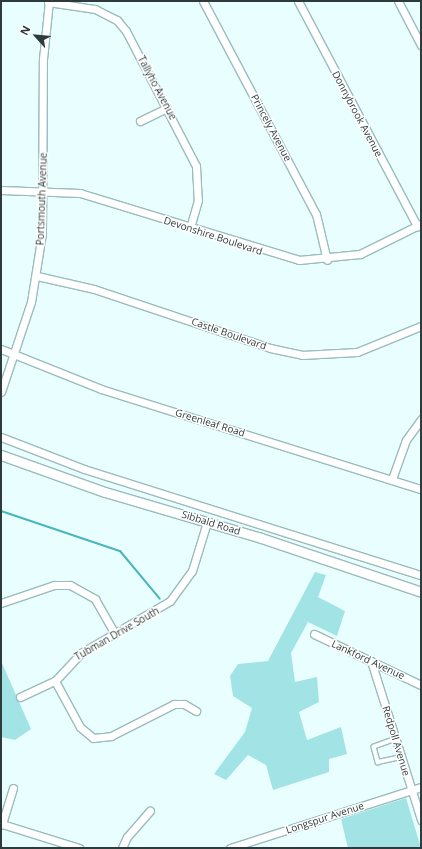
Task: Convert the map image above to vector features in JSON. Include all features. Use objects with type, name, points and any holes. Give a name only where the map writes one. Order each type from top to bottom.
[{"type":"street","name":"Princely Avenue","points":[[203,1],[316,214],[327,260]]},
{"type":"street","name":"Donnybrook Avenue","points":[[298,1],[419,225]]},
{"type":"street","points":[[398,1],[421,45]]},
{"type":"street","name":"Tallyho Avenue","points":[[48,2],[95,9],[117,20],[126,31],[191,153],[199,178],[198,200],[190,228]]},
{"type":"street","name":"Portsmouth Avenue","points":[[1,392],[16,355],[37,276],[43,190],[43,59],[48,2]]},
{"type":"street","points":[[140,121],[167,108]]},
{"type":"street","name":"Devonshire Boulevard","points":[[1,190],[43,190],[91,196],[286,258],[327,260],[360,254],[419,225]]},
{"type":"street","name":"Castle Boulevard","points":[[37,276],[94,289],[270,348],[302,355],[357,352],[421,326]]},
{"type":"street","name":"Greenleaf Road","points":[[1,349],[101,389],[421,489]]},
{"type":"street","points":[[392,480],[406,440],[421,420]]},
{"type":"street","points":[[1,437],[84,469],[421,575]]},
{"type":"street","name":"Sibbald Road","points":[[1,455],[105,492],[207,522],[421,592]]},
{"type":"street","name":"Tubman Drive South","points":[[55,681],[74,658],[160,610],[180,591],[192,571],[207,522]]},
{"type":"street","points":[[1,603],[54,585],[70,585],[95,599],[115,634]]},
{"type":"street","name":"Lankford Avenue","points":[[314,634],[421,685]]},
{"type":"street","name":"Redpoll Avenue","points":[[371,662],[421,820]]},
{"type":"street","points":[[20,697],[55,681],[80,727],[93,738],[111,736],[174,704],[184,704],[196,711]]},
{"type":"street","name":"Longspur Avenue","points":[[230,848],[421,787]]},
{"type":"street","points":[[13,788],[2,824],[79,848]]},
{"type":"street","points":[[122,848],[127,837],[150,811]]},
{"type":"lane","points":[[396,739],[374,747],[378,762],[401,757]]},
{"type":"shaded area","points":[[315,572],[326,575],[318,597],[345,611],[337,636],[308,622],[291,653],[295,682],[317,677],[319,702],[299,712],[307,740],[341,727],[347,754],[329,759],[329,772],[273,790],[266,765],[248,755],[226,780],[214,774],[245,732],[252,708],[233,696],[230,676],[238,664],[268,661]]},
{"type":"shaded area","points":[[1,661],[31,729],[15,740],[1,737]]},
{"type":"shaded area","points":[[406,798],[421,848],[348,848],[341,819]]},
{"type":"waterway","points":[[1,511],[120,551],[160,599]]}]
